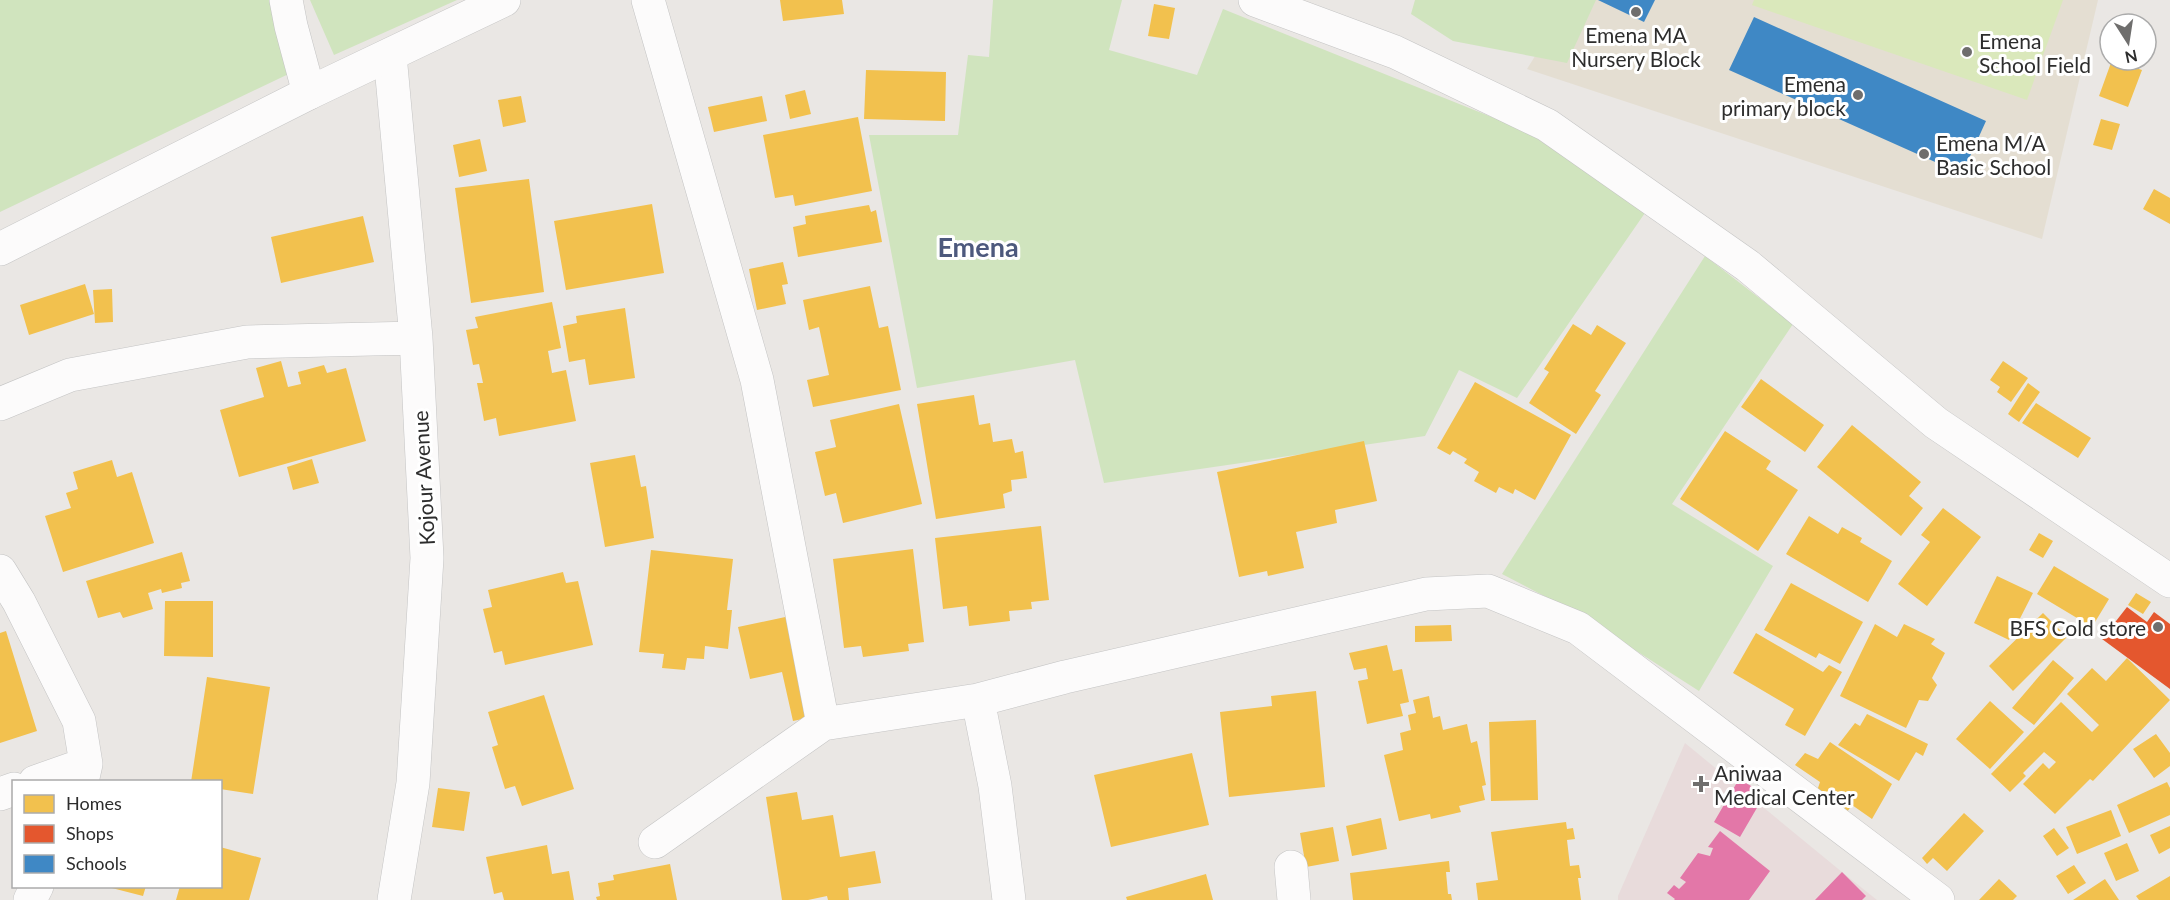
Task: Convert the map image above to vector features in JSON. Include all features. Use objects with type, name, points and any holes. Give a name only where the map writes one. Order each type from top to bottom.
[{"type":"street","points":[[286,0],[309,93]]},
{"type":"street","points":[[0,249],[309,93],[504,0]]},
{"type":"street","points":[[648,0],[757,380],[823,724]]},
{"type":"street","points":[[1254,0],[1395,52],[1547,125],[1748,266],[1936,423],[2170,581]]},
{"type":"street","name":"Kojour Avenue","points":[[390,55],[416,338],[426,558],[413,783],[394,900]]},
{"type":"street","points":[[0,404],[70,375],[247,342],[416,338]]},
{"type":"street","points":[[0,571],[19,602],[79,720],[84,773],[46,780]]},
{"type":"street","points":[[655,842],[823,724],[978,700],[1065,677],[1426,594],[1488,591],[1578,628],[1938,900]]},
{"type":"street","points":[[978,700],[995,786],[1009,900]]},
{"type":"street","points":[[1291,867],[1294,900]]},
{"type":"shaded area","name":"Emena M/A Basic School","points":[[1570,0],[2098,0],[2042,239],[1527,69]]},
{"type":"shaded area","name":"Aniwaa Medical Center","points":[[1685,743],[1842,872],[1877,900],[1618,900]]},
{"type":"green space","points":[[0,0],[281,0],[297,70],[0,212]]},
{"type":"green space","points":[[310,0],[457,0],[334,55]]},
{"type":"green space","points":[[993,0],[1122,0],[1109,50],[1197,75],[1223,9],[1524,130],[1647,210],[1517,398],[1459,370],[1425,436],[1104,483],[1075,360],[917,388],[869,135],[958,135],[968,55],[989,57]]},
{"type":"green space","points":[[1415,0],[1596,0],[1567,63],[1453,41],[1411,14]]},
{"type":"green space","name":"Emena School Field","points":[[1754,0],[2063,0],[2027,100],[1752,5]]},
{"type":"green space","points":[[1705,256],[1793,324],[1672,504],[1773,566],[1699,691],[1577,613],[1502,574]]},
{"type":"building: Homes","points":[[780,0],[842,0],[844,14],[783,21]]},
{"type":"building: Homes","points":[[1154,4],[1175,8],[1169,39],[1148,36]]},
{"type":"building: Homes","points":[[866,70],[946,72],[945,121],[864,119]]},
{"type":"building: Homes","points":[[2108,72],[2141,72],[2128,107],[2099,96]]},
{"type":"building: Homes","points":[[805,90],[811,114],[790,119],[785,95]]},
{"type":"building: Homes","points":[[521,96],[526,122],[503,127],[498,100]]},
{"type":"building: Homes","points":[[762,96],[767,121],[714,132],[708,107]]},
{"type":"building: Homes","points":[[858,117],[872,191],[795,206],[793,195],[775,198],[763,135]]},
{"type":"building: Homes","points":[[2101,119],[2120,124],[2112,150],[2093,145]]},
{"type":"building: Homes","points":[[480,139],[487,171],[459,177],[453,145]]},
{"type":"building: Homes","points":[[529,179],[544,292],[471,303],[455,188]]},
{"type":"building: Homes","points":[[2154,189],[2170,198],[2170,224],[2143,209]]},
{"type":"building: Homes","points":[[652,204],[664,273],[566,290],[554,221]]},
{"type":"building: Homes","points":[[869,205],[871,212],[876,210],[882,242],[798,257],[793,227],[806,224],[805,216]]},
{"type":"building: Homes","points":[[363,216],[374,262],[281,283],[271,237]]},
{"type":"building: Homes","points":[[783,262],[788,284],[782,285],[786,304],[757,310],[749,269]]},
{"type":"building: Homes","points":[[85,284],[94,314],[29,335],[20,305]]},
{"type":"building: Homes","points":[[870,286],[879,328],[888,326],[901,390],[813,407],[807,380],[829,375],[819,327],[809,330],[803,300]]},
{"type":"building: Homes","points":[[112,289],[113,322],[95,323],[93,290]]},
{"type":"building: Homes","points":[[552,302],[561,348],[548,351],[552,373],[566,370],[576,421],[499,436],[496,418],[484,421],[477,383],[483,383],[479,364],[473,365],[466,330],[478,328],[475,317]]},
{"type":"building: Homes","points":[[625,308],[635,378],[589,385],[585,359],[569,362],[563,326],[577,323],[576,316]]},
{"type":"building: Homes","points":[[1573,324],[1591,335],[1597,325],[1626,343],[1595,391],[1601,395],[1576,434],[1529,403],[1549,372],[1544,369]]},
{"type":"building: Homes","points":[[281,361],[288,387],[301,384],[298,372],[324,365],[327,373],[346,368],[366,441],[239,477],[220,410],[264,397],[256,368]]},
{"type":"building: Homes","points":[[2003,361],[2028,378],[2011,402],[1997,392],[2000,387],[1990,380]]},
{"type":"building: Homes","points":[[1761,379],[1824,425],[1805,452],[1741,407]]},
{"type":"building: Homes","points":[[1475,382],[1571,435],[1535,500],[1515,489],[1513,494],[1499,487],[1496,493],[1474,481],[1479,472],[1464,463],[1467,459],[1453,451],[1450,455],[1437,448]]},
{"type":"building: Homes","points":[[2028,383],[2040,392],[2019,422],[2008,414]]},
{"type":"building: Homes","points":[[974,395],[979,425],[990,423],[993,442],[1012,439],[1015,453],[1023,451],[1027,478],[1011,480],[1012,491],[1003,494],[1005,508],[936,519],[917,404]]},
{"type":"building: Homes","points":[[2036,403],[2091,438],[2078,458],[2022,423]]},
{"type":"building: Homes","points":[[899,404],[922,504],[843,523],[836,493],[825,496],[815,452],[836,447],[830,420]]},
{"type":"building: Homes","points":[[1852,425],[1921,482],[1909,496],[1923,508],[1901,536],[1817,467]]},
{"type":"building: Homes","points":[[1725,431],[1771,461],[1766,469],[1798,490],[1758,551],[1680,499]]},
{"type":"building: Homes","points":[[1364,441],[1377,501],[1335,510],[1337,523],[1296,532],[1304,568],[1268,576],[1267,571],[1239,577],[1217,472]]},
{"type":"building: Homes","points":[[635,455],[641,487],[646,486],[654,538],[605,547],[590,463]]},
{"type":"building: Homes","points":[[312,459],[319,483],[293,490],[287,467]]},
{"type":"building: Homes","points":[[112,460],[117,477],[132,472],[154,543],[63,572],[45,516],[71,508],[66,493],[78,489],[73,472]]},
{"type":"building: Homes","points":[[1943,508],[1981,537],[1927,606],[1898,584],[1930,542],[1921,535]]},
{"type":"building: Homes","points":[[1809,516],[1838,534],[1842,527],[1862,538],[1860,542],[1892,561],[1868,602],[1786,554]]},
{"type":"building: Homes","points":[[1041,526],[1049,600],[1031,602],[1032,609],[1009,611],[1010,621],[969,626],[967,606],[943,609],[935,538]]},
{"type":"building: Homes","points":[[2039,533],[2053,541],[2043,558],[2029,550]]},
{"type":"building: Homes","points":[[913,549],[924,642],[908,644],[909,651],[863,657],[861,646],[844,648],[833,559]]},
{"type":"building: Homes","points":[[651,550],[733,559],[727,610],[732,610],[728,649],[705,646],[704,659],[687,658],[685,670],[662,668],[664,654],[639,652]]},
{"type":"building: Homes","points":[[182,552],[190,581],[181,583],[182,588],[162,593],[161,589],[148,593],[153,609],[123,618],[120,612],[98,618],[86,581]]},
{"type":"building: Homes","points":[[2054,566],[2109,599],[2092,627],[2037,594]]},
{"type":"building: Homes","points":[[563,572],[566,583],[578,581],[593,645],[505,665],[502,651],[494,653],[483,609],[492,607],[488,590]]},
{"type":"building: Homes","points":[[1997,576],[2033,593],[2009,640],[1974,623]]},
{"type":"building: Homes","points":[[1791,583],[1863,622],[1840,664],[1819,653],[1816,658],[1764,630]]},
{"type":"building: Homes","points":[[2136,593],[2151,602],[2143,614],[2128,605]]},
{"type":"building: Homes","points":[[165,601],[213,601],[213,657],[164,656]]},
{"type":"building: Homes","points":[[2043,613],[2067,637],[2013,691],[1989,666]]},
{"type":"building: Homes","points":[[790,616],[812,717],[793,721],[782,672],[750,679],[738,627]]},
{"type":"building: Homes","points":[[1875,624],[1897,637],[1904,624],[1935,639],[1931,644],[1945,653],[1932,678],[1937,685],[1928,701],[1919,700],[1906,728],[1840,696]]},
{"type":"building: Homes","points":[[1451,625],[1452,641],[1415,642],[1415,626]]},
{"type":"building: Homes","points":[[6,631],[37,731],[0,743],[0,633]]},
{"type":"building: Homes","points":[[1756,633],[1823,672],[1829,665],[1842,672],[1805,736],[1785,725],[1794,709],[1733,673]]},
{"type":"building: Homes","points":[[1387,645],[1393,671],[1402,669],[1409,702],[1400,704],[1403,716],[1367,724],[1358,681],[1368,679],[1366,668],[1354,670],[1349,653]]},
{"type":"building: Homes","points":[[2127,658],[2170,700],[2093,781],[2090,779],[2055,814],[2023,784],[2043,763],[2049,769],[2056,762],[2044,752],[2023,773],[2026,776],[2010,792],[1991,774],[2061,702],[2092,732],[2099,725],[2067,694],[2092,668],[2106,681]]},
{"type":"building: Homes","points":[[2053,660],[2074,678],[2034,725],[2012,708]]},
{"type":"building: Homes","points":[[207,677],[270,687],[253,794],[222,789],[222,780],[191,780]]},
{"type":"building: Homes","points":[[1316,691],[1325,787],[1229,797],[1220,712],[1272,706],[1271,696]]},
{"type":"building: Homes","points":[[544,695],[574,789],[522,806],[515,786],[505,789],[492,747],[498,745],[488,712]]},
{"type":"building: Homes","points":[[1429,696],[1433,718],[1440,716],[1443,730],[1467,724],[1471,743],[1477,741],[1486,785],[1482,786],[1485,800],[1459,806],[1461,812],[1431,819],[1430,814],[1399,821],[1384,755],[1403,750],[1400,733],[1411,730],[1408,715],[1416,713],[1413,700]]},
{"type":"building: Homes","points":[[1990,701],[2024,732],[1990,769],[1956,739]]},
{"type":"building: Homes","points":[[1867,714],[1928,744],[1923,756],[1916,752],[1899,781],[1838,745],[1855,723],[1860,726]]},
{"type":"building: Homes","points":[[1536,720],[1538,800],[1491,801],[1489,722]]},
{"type":"building: Homes","points":[[2156,734],[2170,753],[2170,766],[2154,778],[2133,749]]},
{"type":"building: Homes","points":[[1830,742],[1892,784],[1872,819],[1852,805],[1847,812],[1817,791],[1820,782],[1795,765],[1805,753],[1818,759]]},
{"type":"building: Homes","points":[[1192,753],[1209,825],[1111,847],[1094,775]]},
{"type":"building: Homes","points":[[2167,782],[2170,788],[2170,815],[2129,833],[2117,805]]},
{"type":"building: Homes","points":[[438,788],[470,792],[464,831],[432,827]]},
{"type":"building: Homes","points":[[797,792],[802,820],[833,815],[840,857],[875,851],[881,883],[848,888],[849,900],[828,900],[827,896],[808,900],[782,900],[766,797]]},
{"type":"building: Homes","points":[[2111,810],[2121,836],[2077,854],[2066,827]]},
{"type":"building: Homes","points":[[1964,813],[1984,831],[1947,871],[1933,858],[1927,864],[1922,858]]},
{"type":"building: Homes","points":[[1381,818],[1387,849],[1352,856],[1346,826]]},
{"type":"building: Homes","points":[[1566,822],[1567,829],[1573,828],[1575,839],[1567,840],[1570,866],[1579,865],[1581,900],[1478,900],[1476,883],[1498,880],[1491,832]]},
{"type":"building: Homes","points":[[2170,826],[2170,848],[2159,854],[2150,835]]},
{"type":"building: Homes","points":[[1333,827],[1339,861],[1306,867],[1300,833]]},
{"type":"building: Homes","points":[[2054,828],[2069,848],[2057,856],[2043,836]]},
{"type":"building: Homes","points":[[2127,843],[2139,871],[2116,881],[2104,853]]},
{"type":"building: Homes","points":[[547,845],[552,874],[569,871],[574,900],[504,900],[502,892],[494,894],[486,857]]},
{"type":"building: Homes","points":[[222,848],[261,858],[249,900],[176,900],[179,888],[222,888]]},
{"type":"building: Homes","points":[[1449,861],[1450,872],[1446,872],[1448,894],[1451,894],[1452,900],[1353,900],[1350,873]]},
{"type":"building: Homes","points":[[670,864],[677,900],[597,900],[596,897],[600,896],[598,883],[614,880],[613,875]]},
{"type":"building: Homes","points":[[2074,865],[2086,883],[2068,894],[2056,876]]},
{"type":"building: Homes","points":[[1206,874],[1213,900],[1127,900],[1126,897]]},
{"type":"building: Homes","points":[[2170,876],[2170,900],[2139,900],[2136,896]]},
{"type":"building: Homes","points":[[1999,879],[2017,896],[2013,900],[1979,900]]},
{"type":"building: Homes","points":[[2105,879],[2119,900],[2073,900]]},
{"type":"building: Homes","points":[[112,888],[145,888],[143,896]]},
{"type":"building: Shops","points":[[2127,607],[2147,622],[2154,612],[2170,624],[2170,689],[2102,639]]},
{"type":"building: Schools","name":"Emena MA Nursery Block","points":[[1598,0],[1655,0],[1644,22]]},
{"type":"building: Schools","name":"Emena primary block","points":[[1754,17],[1986,121],[1962,174],[1729,70]]},
{"type":"building: Health","points":[[1739,779],[1765,794],[1740,837],[1714,822]]},
{"type":"building: Health","points":[[1720,831],[1770,871],[1749,900],[1674,900],[1667,893],[1674,885],[1679,889],[1686,882],[1680,878],[1698,853],[1710,856],[1713,848],[1708,847]]},
{"type":"building: Health","points":[[1842,872],[1866,896],[1862,900],[1815,900]]},
{"type":"place","name":"Emena MA Nursery Block","points":[[1636,12]]},
{"type":"place","name":"Emena School Field","points":[[1967,52]]},
{"type":"place","name":"Emena primary block","points":[[1858,95]]},
{"type":"place","name":"Emena M/A Basic School","points":[[1924,154]]},
{"type":"place","name":"BFS Cold store","points":[[2158,627]]},
{"type":"place","name":"Aniwaa Medical Center","points":[[1701,784]]},
{"type":"district","name":"Emena","points":[[978,246]]}]
